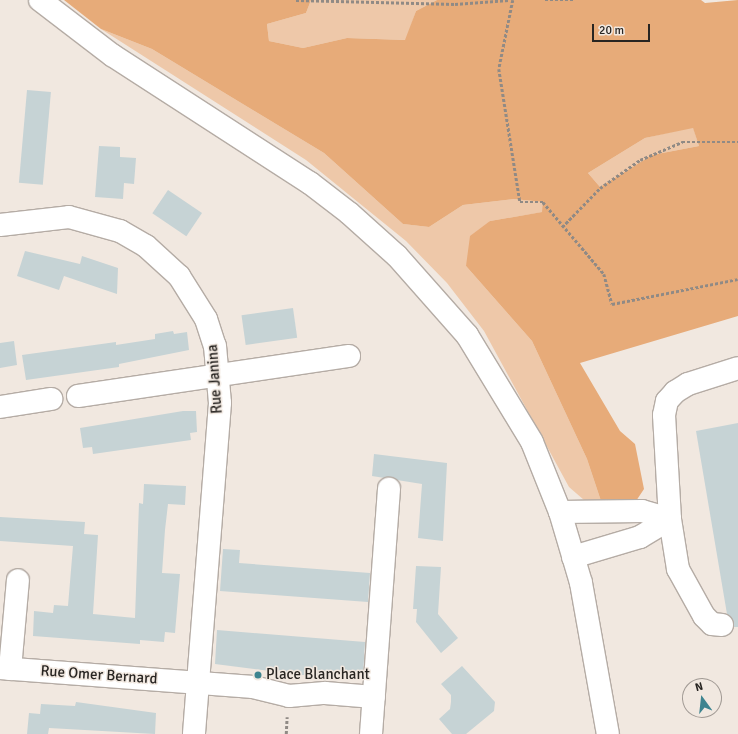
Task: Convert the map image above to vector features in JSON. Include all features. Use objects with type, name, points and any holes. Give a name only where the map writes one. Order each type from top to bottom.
[{"type":"street","points":[[40,0],[66,22],[310,183],[397,256],[441,302],[494,375],[532,442],[560,512],[573,557],[590,627],[608,734]]},
{"type":"street","name":"Rue Janina","points":[[0,225],[69,217],[120,231],[146,246],[179,276],[206,319],[215,346],[220,403],[194,734]]},
{"type":"street","points":[[78,396],[218,377],[349,356]]},
{"type":"street","points":[[722,626],[712,624],[704,616],[678,569],[670,519],[664,415],[667,401],[688,384],[738,368]]},
{"type":"street","points":[[0,407],[51,399]]},
{"type":"street","points":[[371,734],[389,489]]},
{"type":"street","points":[[560,512],[642,511],[670,519]]},
{"type":"street","points":[[573,557],[640,537],[670,519]]},
{"type":"street","points":[[5,668],[18,580]]},
{"type":"street","name":"Rue Omer Bernard","points":[[5,668],[253,687],[289,696],[324,693],[374,696]]},
{"type":"path","points":[[296,0],[455,4],[509,0]]},
{"type":"path","points":[[514,0],[500,69],[520,202],[543,202],[562,227],[604,274],[612,304],[738,279]]},
{"type":"path","points":[[545,0],[574,0]]},
{"type":"path","points":[[562,227],[600,188],[640,160],[682,142],[738,142]]},
{"type":"shaded area","points":[[64,0],[311,0],[306,13],[267,24],[269,41],[303,48],[347,38],[405,40],[416,11],[437,0],[701,0],[705,3],[738,0],[738,316],[580,363],[620,431],[635,444],[644,489],[634,504],[603,507],[587,459],[532,341],[466,266],[470,236],[490,221],[542,212],[543,202],[514,199],[463,205],[429,227],[403,224],[324,153],[152,49],[101,29]],"holes":[[[693,128],[699,146],[652,155],[600,187],[588,173],[645,138]]]},
{"type":"shaded area","points":[[311,0],[437,0],[416,11],[406,40],[347,38],[303,48],[269,41],[267,24],[306,13]]},
{"type":"shaded area","points":[[101,29],[152,49],[324,153],[403,224],[429,227],[463,205],[514,199],[543,202],[543,212],[490,221],[466,266],[532,341],[587,459],[603,507],[584,500],[569,487],[484,331],[447,283],[406,241],[306,160]]},
{"type":"shaded area","points":[[693,127],[699,146],[652,155],[600,187],[588,173],[645,138]]},
{"type":"building","points":[[27,90],[51,92],[43,185],[19,183]]},
{"type":"building","points":[[99,146],[120,147],[120,157],[136,158],[134,184],[124,183],[123,199],[95,197]]},
{"type":"building","points":[[168,190],[202,213],[186,236],[152,213]]},
{"type":"building","points":[[25,251],[80,264],[82,256],[118,268],[117,294],[64,276],[59,290],[17,276]]},
{"type":"building","points":[[293,308],[297,338],[246,345],[242,315]]},
{"type":"building","points":[[173,331],[174,334],[187,332],[189,350],[119,364],[119,367],[26,380],[22,355],[116,342],[116,345],[155,339],[155,334]]},
{"type":"building","points":[[14,341],[17,365],[0,368],[0,343]]},
{"type":"building","points":[[183,411],[196,411],[197,432],[190,433],[191,440],[93,454],[92,447],[83,448],[80,428]]},
{"type":"building","points":[[738,423],[738,627],[734,627],[727,614],[696,431]]},
{"type":"building","points":[[374,454],[447,463],[443,541],[418,538],[422,484],[372,476]]},
{"type":"building","points":[[144,484],[186,486],[185,505],[168,504],[165,530],[162,573],[180,574],[175,633],[165,632],[164,642],[140,640],[140,644],[33,636],[34,611],[53,613],[54,605],[68,606],[73,546],[0,541],[0,517],[85,522],[84,534],[98,535],[93,614],[135,618],[139,503],[143,504]]},
{"type":"building","points":[[223,549],[240,550],[239,563],[370,573],[368,602],[220,591]]},
{"type":"building","points":[[416,566],[441,567],[438,614],[458,638],[441,653],[416,622],[417,609],[413,609]]},
{"type":"building","points":[[217,630],[365,642],[363,675],[302,675],[215,664]]},
{"type":"building","points":[[462,666],[495,702],[494,711],[466,734],[452,734],[439,719],[450,709],[451,702],[451,695],[441,684]]},
{"type":"building","points":[[76,702],[156,713],[155,734],[49,728],[48,734],[27,734],[29,713],[40,714],[41,704],[75,706]]},
{"type":"place","name":"Place Blanchant","points":[[258,675]]}]
